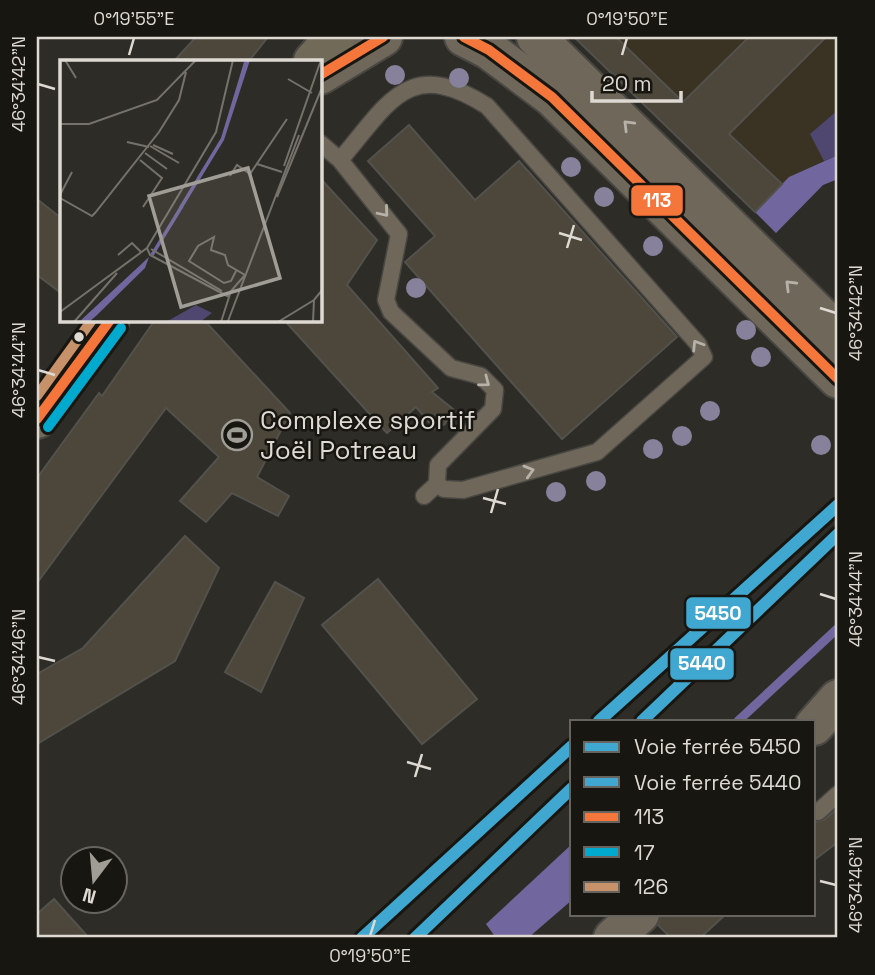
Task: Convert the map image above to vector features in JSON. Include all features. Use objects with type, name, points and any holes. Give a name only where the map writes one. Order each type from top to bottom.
[{"type":"main road","points":[[301,60],[315,37]]},
{"type":"main road","points":[[314,60],[335,37]]},
{"type":"main road","points":[[37,419],[109,322]]},
{"type":"street","points":[[322,74],[383,37]]},
{"type":"street","points":[[464,37],[489,50],[552,97]]},
{"type":"street","points":[[504,37],[552,97],[838,379]]},
{"type":"street","points":[[536,37],[838,333]]},
{"type":"street","points":[[816,724],[838,699]]},
{"type":"street","points":[[816,748],[838,724]]},
{"type":"street","points":[[613,938],[638,916]]},
{"type":"lane","points":[[340,160],[385,104],[406,90],[426,83],[442,84],[469,94],[487,106],[698,344],[704,357],[597,452],[463,490],[444,489],[437,484]]},
{"type":"lane","points":[[322,145],[340,160],[400,234],[386,300],[391,312],[451,368],[481,376],[495,390],[494,409],[438,465],[437,484],[424,496]]},
{"type":"lane","points":[[818,812],[838,794]]},
{"type":"shaded area","points":[[574,37],[838,37],[838,154],[800,172],[755,212]]},
{"type":"shaded area","points":[[838,110],[838,155],[824,161],[810,134]]},
{"type":"shaded area","points":[[838,155],[838,179],[823,185],[776,233],[755,212],[789,177]]},
{"type":"shaded area","points":[[570,846],[570,902],[528,938],[496,938],[486,924]]},
{"type":"building","points":[[196,37],[268,37],[250,60],[175,60]]},
{"type":"building","points":[[574,37],[616,37],[683,102],[749,37],[826,37],[729,134],[782,184],[755,212]]},
{"type":"building","points":[[409,125],[475,200],[519,161],[677,337],[562,439],[405,262],[435,236],[368,161]]},
{"type":"building","points":[[322,180],[377,240],[347,285],[438,388],[432,392],[453,409],[445,424],[435,429],[416,407],[387,433],[286,322],[322,322]]},
{"type":"building","points":[[37,199],[60,217],[60,292],[37,275]]},
{"type":"building","points":[[154,322],[206,322],[290,413],[257,477],[289,496],[278,516],[232,493],[206,522],[180,501],[219,457],[166,408],[37,583],[37,478],[99,393],[102,396]]},
{"type":"building","points":[[185,536],[219,568],[175,661],[37,744],[37,674],[83,648]]},
{"type":"building","points":[[378,579],[477,699],[422,744],[322,625]]},
{"type":"building","points":[[275,582],[304,598],[261,692],[225,672]]},
{"type":"building","points":[[838,808],[838,842],[816,858],[816,822],[824,820]]},
{"type":"building","points":[[54,899],[60,906],[60,916],[69,916],[89,938],[37,938],[37,914]]},
{"type":"building","points":[[660,916],[724,916],[700,938],[671,938],[658,925]]},
{"type":"waterway","points":[[739,720],[838,628]]},
{"type":"rail line","name":"5450","points":[[600,720],[838,505]]},
{"type":"rail line","name":"5440","points":[[643,720],[838,534]]},
{"type":"rail line","name":"5450","points":[[362,938],[570,748]]},
{"type":"rail line","name":"5440","points":[[415,938],[570,790]]},
{"type":"transit line","name":"113","points":[[322,74],[383,37]]},
{"type":"transit line","name":"113","points":[[464,37],[489,50],[552,97],[838,379]]},
{"type":"transit line","name":"126","points":[[37,396],[91,322]]},
{"type":"transit line","name":"113","points":[[37,419],[109,322]]},
{"type":"transit line","name":"17","points":[[48,427],[121,328]]},
{"type":"place","name":"Complexe sportif Joël Potreau","points":[[237,435]]}]
